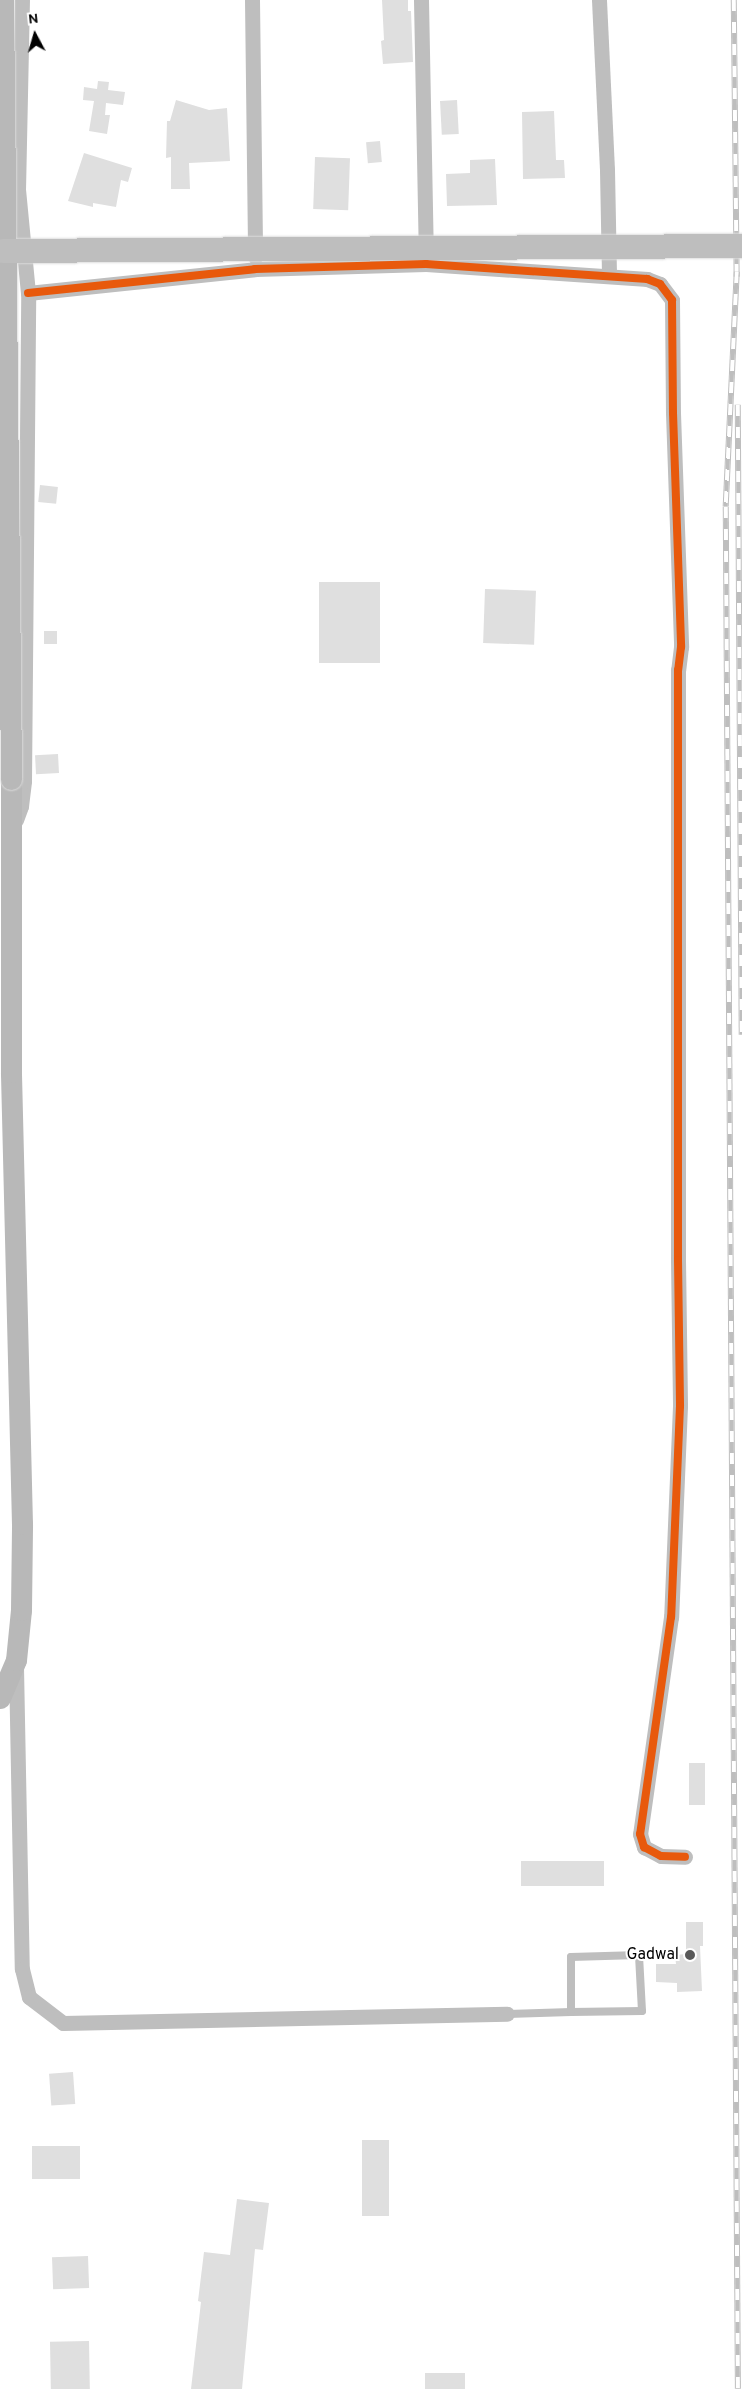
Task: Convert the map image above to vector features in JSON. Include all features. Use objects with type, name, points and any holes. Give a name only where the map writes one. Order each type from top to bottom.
[{"type":"main road","points":[[0,1698],[16,1660],[21,1610],[22,1524],[6,1073],[5,979],[12,829],[4,251],[3,0]]},
{"type":"main road","points":[[4,251],[742,246]]},
{"type":"street","points":[[12,829],[21,806],[24,781],[28,293],[18,190],[22,0]]},
{"type":"street","points":[[252,0],[255,269]]},
{"type":"street","points":[[421,0],[426,264]]},
{"type":"street","points":[[599,0],[607,170],[609,276]]},
{"type":"street","points":[[0,186],[18,190]]},
{"type":"street","points":[[28,293],[255,269],[426,264],[647,279],[660,284],[672,300],[673,413],[681,647],[678,670],[678,1260],[680,1406],[671,1617],[640,1834],[644,1847],[661,1856],[685,1857]]},
{"type":"street","points":[[0,430],[27,430]]},
{"type":"street","points":[[0,812],[12,829]]},
{"type":"street","points":[[16,1660],[22,1969],[29,1997],[63,2023],[507,2014]]},
{"type":"lane","points":[[507,2014],[642,2011],[639,1955],[571,1957],[571,2012]]},
{"type":"building","points":[[382,0],[408,0],[408,11],[411,11],[413,62],[383,64],[381,41],[384,40]]},
{"type":"building","points":[[98,81],[109,82],[108,90],[125,92],[123,105],[106,103],[105,115],[110,115],[107,134],[89,131],[94,101],[83,100],[84,87],[97,89]]},
{"type":"building","points":[[176,100],[209,110],[227,108],[230,161],[189,163],[190,189],[171,189],[171,157],[166,158],[167,121],[170,121]]},
{"type":"building","points":[[457,100],[459,134],[442,135],[440,101]]},
{"type":"building","points":[[554,111],[556,160],[564,160],[565,178],[523,179],[522,112]]},
{"type":"building","points":[[380,141],[382,162],[368,163],[366,142]]},
{"type":"building","points":[[84,153],[132,168],[128,182],[121,180],[116,207],[93,203],[93,207],[68,201]]},
{"type":"building","points":[[315,157],[350,158],[348,210],[313,209]]},
{"type":"building","points":[[495,159],[497,205],[447,206],[446,174],[470,173],[470,160]]},
{"type":"building","points":[[40,485],[58,487],[56,504],[38,502]]},
{"type":"building","points":[[319,582],[380,582],[380,663],[319,663]]},
{"type":"building","points":[[485,589],[536,591],[534,645],[483,643]]},
{"type":"building","points":[[44,631],[57,631],[57,644],[44,644]]},
{"type":"building","points":[[58,754],[59,773],[36,774],[35,755]]},
{"type":"building","points":[[689,1763],[705,1763],[705,1805],[689,1805]]},
{"type":"building","points":[[521,1861],[604,1861],[604,1886],[521,1886]]},
{"type":"building","points":[[686,1922],[703,1922],[703,1946],[700,1946],[702,1991],[677,1992],[677,1983],[656,1982],[656,1964],[676,1964],[675,1955],[686,1954]]},
{"type":"building","points":[[73,2072],[75,2104],[51,2106],[49,2074]]},
{"type":"building","points":[[362,2140],[389,2140],[389,2216],[362,2216]]},
{"type":"building","points":[[32,2146],[80,2146],[80,2179],[32,2179]]},
{"type":"building","points":[[237,2199],[269,2203],[263,2250],[255,2249],[242,2389],[191,2389],[201,2302],[198,2301],[204,2252],[230,2255]]},
{"type":"building","points":[[88,2256],[89,2288],[53,2289],[52,2257]]},
{"type":"building","points":[[89,2341],[90,2389],[51,2389],[50,2342]]},
{"type":"building","points":[[425,2373],[465,2373],[465,2389],[425,2389]]},
{"type":"railway","points":[[734,0],[737,277]]},
{"type":"railway","points":[[737,272],[726,507],[738,2389]]},
{"type":"railway","points":[[738,405],[742,1035]]},
{"type":"cycle path","points":[[28,293],[255,269],[426,264],[647,279],[660,284],[672,300],[673,413],[681,647],[678,670],[678,1260],[680,1406],[671,1617],[640,1834],[644,1847],[661,1856],[685,1857]]},
{"type":"place","name":"Gadwal","points":[[690,1955]]}]
